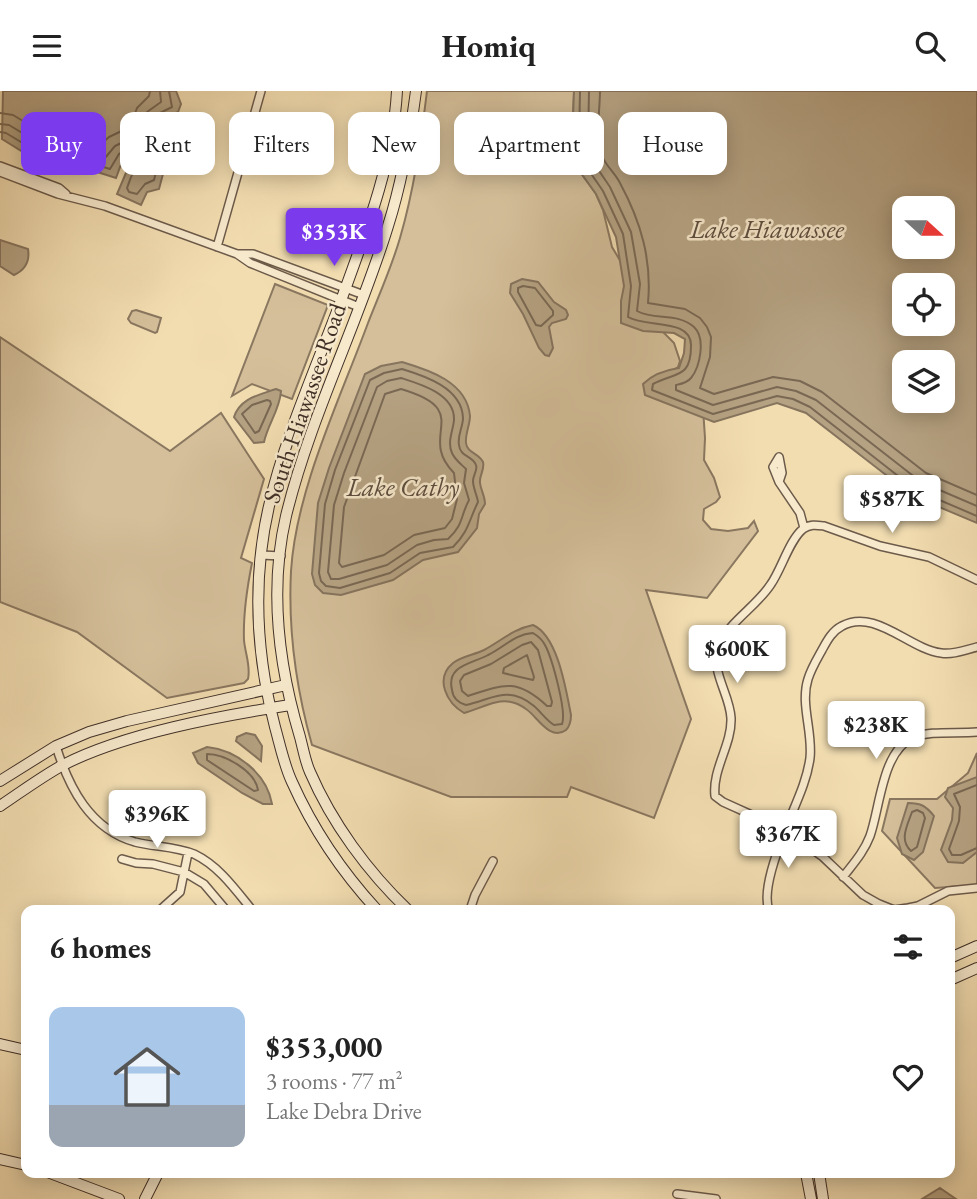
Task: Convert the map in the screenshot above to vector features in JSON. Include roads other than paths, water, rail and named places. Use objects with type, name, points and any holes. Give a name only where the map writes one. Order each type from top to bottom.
[{"type":"street","points":[[217,247],[261,91]]},
{"type":"street","name":"South Hiawassee Road","points":[[373,905],[342,866],[310,818],[291,781],[265,688],[258,621],[261,555],[269,506],[281,464],[346,287],[382,174],[397,91]]},
{"type":"street","name":"South Hiawassee Road","points":[[404,905],[369,866],[325,802],[309,770],[286,685],[279,611],[281,556],[286,519],[295,485],[389,224],[401,179],[416,91]]},
{"type":"street","points":[[0,166],[59,188],[67,194]]},
{"type":"street","points":[[0,172],[58,194],[67,194],[105,206],[237,254],[250,263],[359,307]]},
{"type":"street","points":[[237,254],[253,254],[364,295]]},
{"type":"street","points":[[284,277],[288,266]]},
{"type":"street","points":[[779,482],[800,513],[804,528]]},
{"type":"street","points":[[884,905],[863,895],[823,857],[785,830],[715,796],[714,785],[731,729],[731,715],[718,673],[719,647],[726,634],[771,585],[796,536],[804,528],[814,524],[880,546],[929,557],[977,580]]},
{"type":"street","points":[[261,555],[281,556]]},
{"type":"street","points":[[768,905],[766,894],[810,758],[807,681],[829,637],[842,626],[856,621],[872,623],[939,653],[977,647]]},
{"type":"street","points":[[0,781],[56,746],[89,732],[286,685]]},
{"type":"street","points":[[0,806],[62,766],[128,740],[290,705]]},
{"type":"street","points":[[893,722],[903,743]]},
{"type":"street","points":[[843,877],[863,851],[893,754],[903,743],[915,737],[977,732]]},
{"type":"street","points":[[56,746],[62,766],[84,809],[97,822],[115,834],[188,853],[212,866],[247,905]]},
{"type":"street","points":[[166,905],[178,896],[188,853]]},
{"type":"street","points":[[122,859],[184,872],[204,884],[222,905]]},
{"type":"street","points":[[472,905],[493,861]]},
{"type":"street","points":[[918,905],[948,891],[977,888]]},
{"type":"street","points":[[955,956],[977,946]]},
{"type":"street","points":[[955,978],[977,968]]},
{"type":"street","points":[[0,1044],[21,1049]]},
{"type":"street","points":[[0,1159],[21,1164]]},
{"type":"street","points":[[62,1178],[119,1199]]},
{"type":"street","points":[[145,1199],[156,1178]]},
{"type":"street","points":[[808,1178],[818,1199]]},
{"type":"street","points":[[818,1199],[819,1178]]},
{"type":"street","points":[[151,1199],[152,1188]]},
{"type":"street","points":[[677,1194],[716,1199]]},
{"type":"water","points":[[3,91],[176,91],[181,104],[178,112],[120,112],[120,167],[116,178],[106,175],[106,112],[21,112],[21,151],[2,139]]},
{"type":"water","name":"Lake Hiawassee","points":[[574,91],[977,91],[977,523],[913,496],[806,413],[777,403],[714,422],[645,395],[643,384],[660,373],[679,368],[685,339],[674,333],[643,331],[621,323],[624,286],[616,237],[596,194],[582,175],[604,175],[604,112],[573,112]]},
{"type":"water","points":[[125,175],[163,175],[159,189],[147,192],[141,205],[117,194]]},
{"type":"water","points":[[0,240],[28,249],[26,265],[14,275],[0,266]]},
{"type":"water","points":[[522,279],[538,282],[568,315],[566,319],[552,323],[549,327],[553,348],[549,356],[539,348],[510,293],[511,284]]},
{"type":"water","name":"Lake Cathy","points":[[402,362],[445,379],[462,394],[467,404],[470,416],[466,443],[483,462],[480,483],[485,504],[479,514],[477,528],[458,552],[423,560],[393,580],[341,595],[323,593],[315,585],[312,574],[318,503],[329,468],[365,374],[381,366]]},
{"type":"water","points":[[276,389],[281,391],[280,398],[264,442],[254,443],[234,417],[245,401]]},
{"type":"water","points":[[533,625],[542,631],[555,652],[571,715],[566,730],[555,733],[549,730],[526,709],[511,702],[493,703],[464,713],[458,709],[445,690],[444,676],[447,669],[460,659],[484,650],[519,629]]},
{"type":"water","points":[[246,733],[255,735],[262,746],[261,761],[236,741],[237,737]]},
{"type":"water","points":[[207,747],[229,753],[249,765],[264,783],[272,804],[263,804],[242,793],[198,763],[193,753]]},
{"type":"water","points":[[977,777],[977,852],[963,863],[948,862],[941,850],[952,820],[953,808],[945,797],[948,788]]},
{"type":"water","points":[[908,803],[923,806],[934,816],[923,852],[914,860],[902,854],[897,838]]},
{"type":"water","points":[[940,1188],[956,1199],[922,1199]]}]
